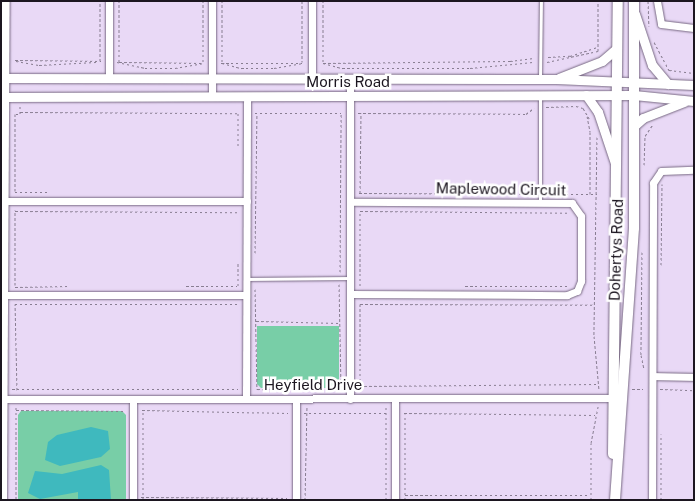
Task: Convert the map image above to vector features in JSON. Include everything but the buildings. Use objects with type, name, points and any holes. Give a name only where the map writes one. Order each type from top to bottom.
[{"type":"main road","name":"Dohertys Road","points":[[618,1],[616,165],[619,398]]},
{"type":"main road","name":"Dohertys Road","points":[[614,500],[619,398],[634,228],[634,5]]},
{"type":"street","points":[[2,500],[3,78],[5,1]]},
{"type":"street","points":[[109,1],[109,78]]},
{"type":"street","points":[[212,1],[212,96]]},
{"type":"street","points":[[312,1],[312,79]]},
{"type":"street","points":[[657,1],[661,24],[694,28]]},
{"type":"street","points":[[634,5],[652,65],[668,84]]},
{"type":"street","points":[[556,79],[602,61],[617,48]]},
{"type":"street","name":"Morris Road","points":[[3,78],[556,79],[694,85]]},
{"type":"street","points":[[350,79],[350,399]]},
{"type":"street","points":[[586,95],[598,112],[616,165]]},
{"type":"street","name":"Morris Road","points":[[3,97],[634,95],[691,101]]},
{"type":"street","points":[[246,399],[247,96]]},
{"type":"street","points":[[633,128],[643,118],[691,101]]},
{"type":"street","points":[[652,500],[653,183],[663,171],[694,170]]},
{"type":"street","points":[[1,186],[3,202]]},
{"type":"street","points":[[3,202],[247,202]]},
{"type":"street","name":"Maplewood Circuit","points":[[350,202],[567,202],[579,210],[581,281],[573,294],[350,294]]},
{"type":"street","points":[[3,295],[246,295]]},
{"type":"street","points":[[653,376],[694,376]]},
{"type":"street","name":"Heyfield Drive","points":[[2,400],[619,398]]},
{"type":"street","points":[[133,400],[133,500]]},
{"type":"street","points":[[296,400],[296,500]]},
{"type":"street","points":[[394,500],[395,400]]},
{"type":"lane","points":[[540,79],[541,1]]},
{"type":"lane","points":[[540,96],[540,202]]},
{"type":"lane","points":[[246,279],[350,278]]},
{"type":"path","points":[[100,1],[100,61]]},
{"type":"path","points":[[119,1],[119,62]]},
{"type":"path","points":[[203,1],[203,63]]},
{"type":"path","points":[[222,1],[222,63]]},
{"type":"path","points":[[302,1],[302,63]]},
{"type":"path","points":[[323,1],[323,63]]},
{"type":"path","points":[[323,63],[540,60],[562,62],[598,51],[598,1]]},
{"type":"path","points":[[648,1],[650,30]]},
{"type":"path","points":[[653,38],[669,70],[694,73]]},
{"type":"path","points":[[323,63],[342,68],[470,68],[570,56],[598,47]]},
{"type":"path","points":[[14,60],[100,61],[46,65],[14,60]]},
{"type":"path","points":[[119,62],[133,67],[175,68],[203,63]]},
{"type":"path","points":[[119,62],[203,63]]},
{"type":"path","points":[[222,63],[241,68],[274,68],[302,63]]},
{"type":"path","points":[[222,63],[302,63]]},
{"type":"path","points":[[20,112],[526,114],[541,107],[576,106],[587,116],[597,139],[598,194],[594,222],[594,355],[599,398],[591,443],[591,500]]},
{"type":"path","points":[[341,113],[341,389]]},
{"type":"path","points":[[587,116],[590,194]]},
{"type":"path","points":[[643,171],[645,136],[654,124]]},
{"type":"path","points":[[661,270],[663,171]]},
{"type":"path","points":[[360,193],[598,194]]},
{"type":"path","points":[[15,211],[238,212]]},
{"type":"path","points":[[360,211],[573,213]]},
{"type":"path","points":[[642,251],[641,355],[644,369],[653,376]]},
{"type":"path","points":[[360,286],[369,286]]},
{"type":"path","points":[[456,286],[573,286]]},
{"type":"path","points":[[16,500],[17,389],[15,304],[238,304]]},
{"type":"path","points":[[360,386],[360,304],[595,305]]},
{"type":"path","points":[[256,321],[340,322]]},
{"type":"path","points":[[661,376],[661,398]]},
{"type":"path","points":[[386,386],[386,500]]},
{"type":"path","points":[[2,388],[257,389]]},
{"type":"path","points":[[305,500],[307,400]]},
{"type":"path","points":[[16,410],[596,416]]},
{"type":"path","points":[[144,410],[143,499],[288,498]]},
{"type":"path","points":[[405,413],[405,500]]},
{"type":"path","points":[[661,426],[661,500]]},
{"type":"path","points":[[405,495],[591,495]]},
{"type":"shaded area","points":[[257,326],[339,326],[339,384],[335,388],[261,388],[257,384]]},
{"type":"shaded area","points":[[21,411],[122,411],[126,415],[126,500],[18,500],[18,415]]},
{"type":"shaded area","points":[[91,427],[108,431],[110,449],[101,457],[60,466],[45,460],[48,442],[57,435]]},
{"type":"shaded area","points":[[101,465],[109,470],[111,500],[78,500],[78,492],[40,499],[28,493],[35,471],[62,474]]}]
